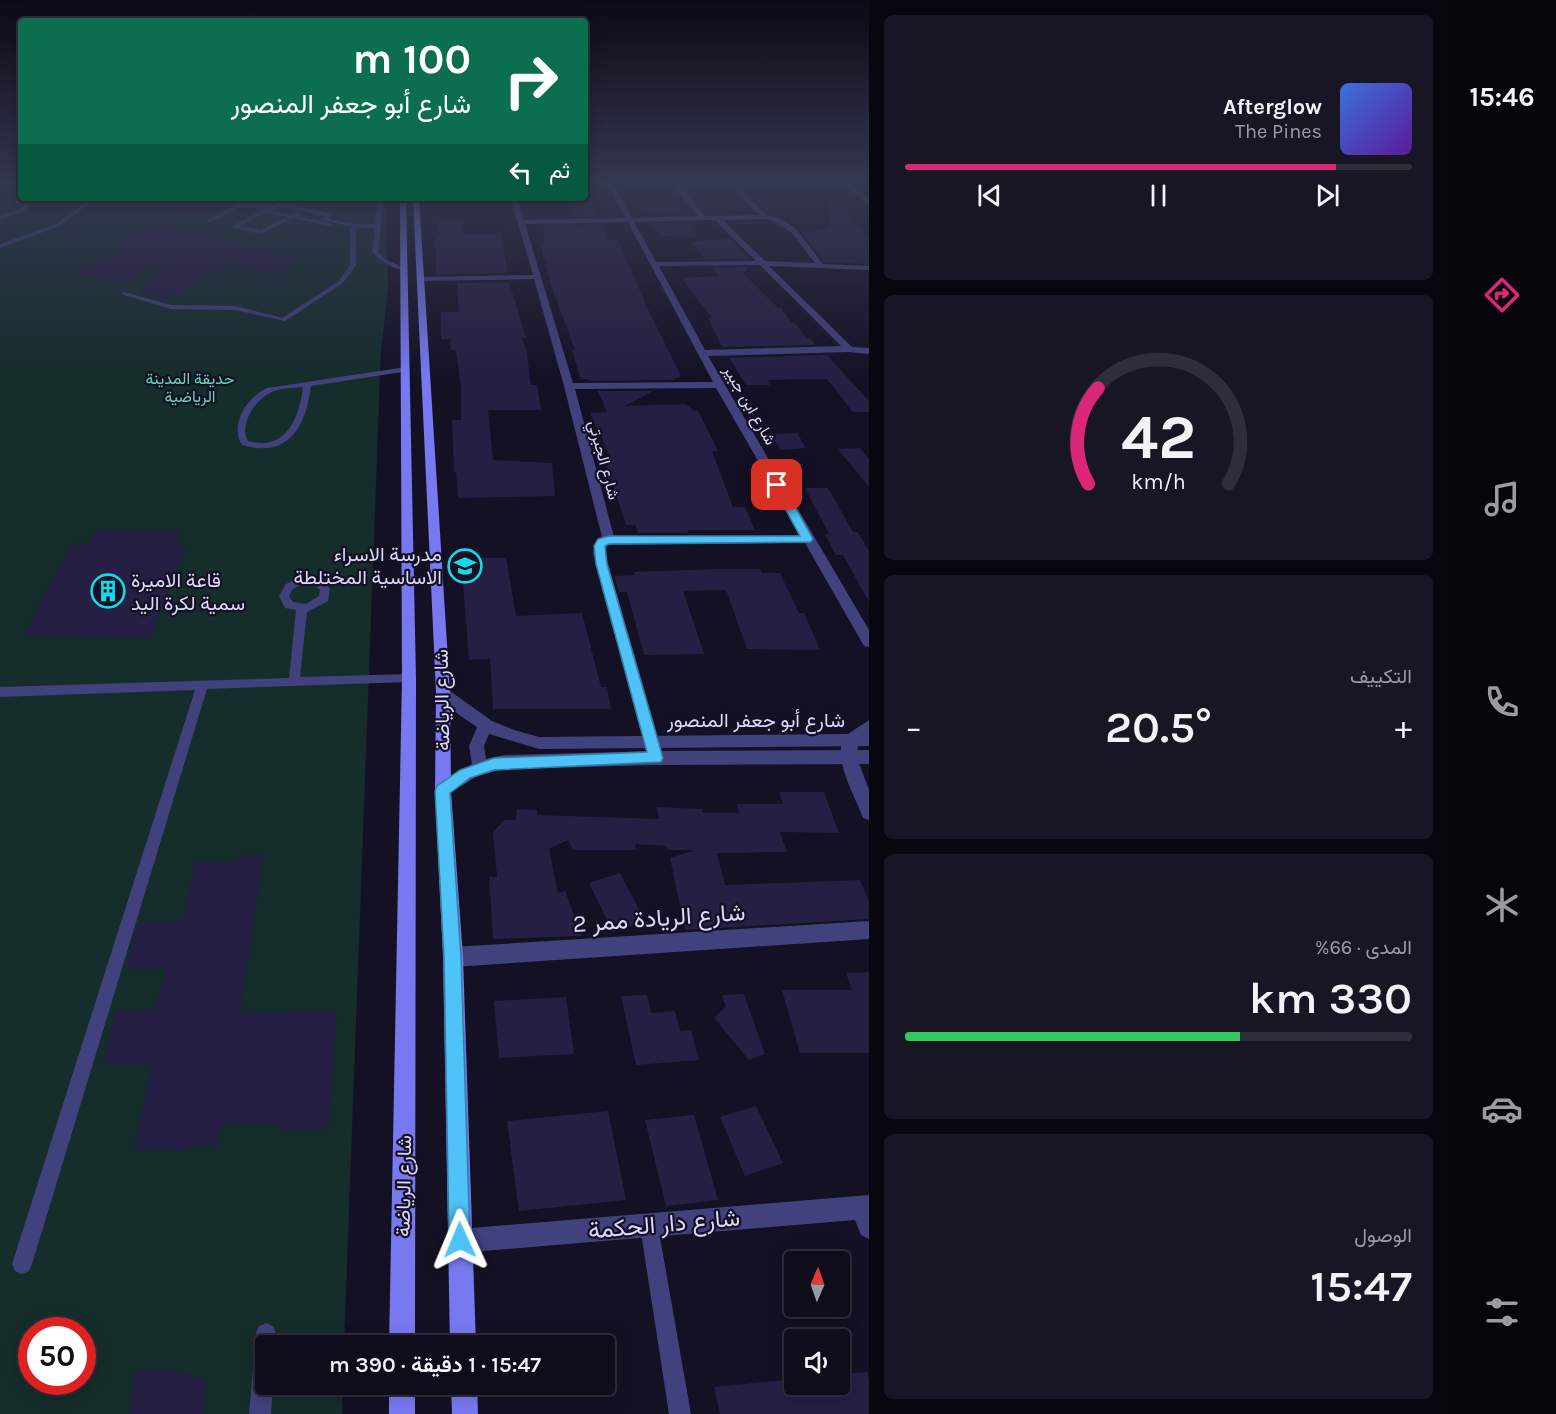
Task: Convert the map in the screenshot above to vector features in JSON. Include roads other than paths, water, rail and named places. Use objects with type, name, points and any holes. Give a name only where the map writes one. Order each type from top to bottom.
[{"type":"main road","name":"شارع الرياضة","points":[[402,247],[409,678],[402,1335]]},
{"type":"main road","name":"شارع الرياضة","points":[[418,247],[443,692],[443,791],[453,957],[463,1335]]},
{"type":"main road","points":[[407,471],[432,471]]},
{"type":"main road","points":[[402,1395],[402,1414]]},
{"type":"main road","points":[[464,1395],[465,1414]]},
{"type":"street","name":"شارع الجبرتي","points":[[529,247],[569,386],[609,540]]},
{"type":"street","name":"شارع ابن جبير","points":[[646,247],[719,385],[869,642]]},
{"type":"street","points":[[745,247],[849,350]]},
{"type":"street","points":[[807,247],[821,266]]},
{"type":"street","points":[[656,264],[760,263],[869,268]]},
{"type":"street","points":[[420,279],[536,277]]},
{"type":"street","points":[[704,353],[869,351]]},
{"type":"street","points":[[569,386],[719,385]]},
{"type":"street","points":[[654,750],[599,553],[602,542],[609,540],[807,539]]},
{"type":"street","name":"شارع أبو جعفر المنصور","points":[[443,692],[464,712],[485,727],[503,735],[539,743],[654,750],[850,749],[869,741]]},
{"type":"street","points":[[869,726],[850,749],[869,813]]},
{"type":"street","points":[[481,767],[475,749],[477,739],[485,727]]},
{"type":"street","name":"شارع أبو جعفر المنصور","points":[[850,749],[869,758]]},
{"type":"street","name":"شارع أبو جعفر المنصور","points":[[443,791],[457,778],[481,767],[512,762],[654,750]]},
{"type":"street","name":"شارع الريادة ممر 2","points":[[453,957],[869,930]]},
{"type":"street","name":"شارع دار الحكمة","points":[[460,1240],[649,1226],[867,1214]]},
{"type":"lane","points":[[124,294],[171,307],[235,308],[283,320],[341,282],[353,265],[353,247]]},
{"type":"lane","points":[[376,247],[375,252],[383,260],[402,269]]},
{"type":"lane","points":[[307,384],[304,408],[295,430],[282,440],[271,444],[255,447],[245,443],[239,433],[242,421],[266,392],[307,384],[406,369]]},
{"type":"lane","points":[[294,682],[302,608]]},
{"type":"lane","points":[[0,692],[409,678]]},
{"type":"lane","points":[[22,1264],[202,685]]},
{"type":"lane","points":[[649,1226],[680,1414]]},
{"type":"lane","points":[[260,1414],[266,1333]]},
{"type":"place","name":"مدرسة الاسراء الاساسية المختلطة","points":[[465,566]]},
{"type":"place","name":"قاعة الاميرة سمية لكرة اليد","points":[[108,591]]},
{"type":"park label","name":"حديقة المدينة الرياضية","points":[[190,387]]}]
